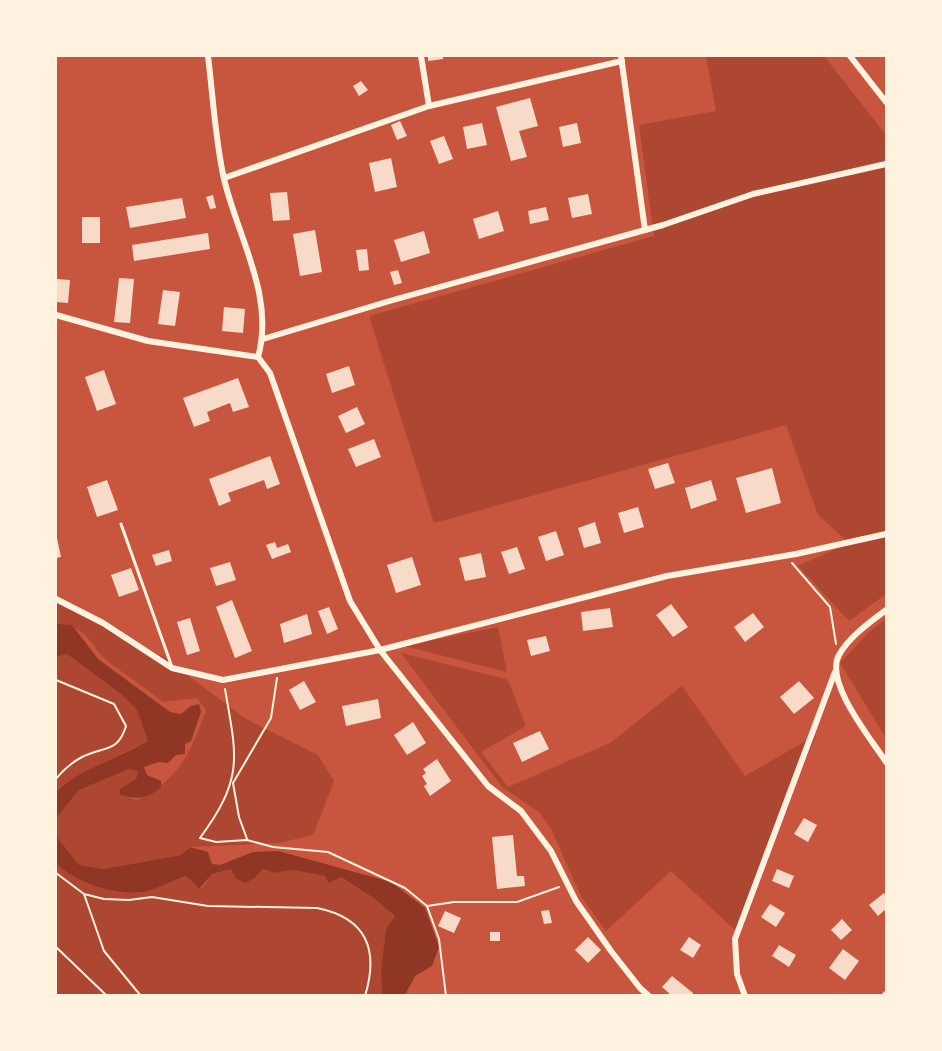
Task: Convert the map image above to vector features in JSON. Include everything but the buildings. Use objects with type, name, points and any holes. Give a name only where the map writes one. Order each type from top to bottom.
[{"type":"street","points":[[208,56],[224,178],[262,301],[263,339],[258,357]]},
{"type":"street","points":[[421,56],[429,106]]},
{"type":"street","points":[[850,56],[886,102]]},
{"type":"street","points":[[224,178],[429,106],[622,58],[645,230]]},
{"type":"street","points":[[263,339],[393,300],[645,230],[753,194],[886,164]]},
{"type":"street","points":[[56,315],[148,340],[258,357],[270,373],[351,600],[380,650],[488,786],[521,811],[551,851],[566,884],[611,951],[640,988],[650,996]]},
{"type":"street","points":[[56,599],[104,623],[172,668],[223,680],[380,650],[667,576],[786,556],[886,534]]},
{"type":"street","points":[[745,996],[737,974],[735,939],[835,672],[838,656],[865,626],[886,610]]},
{"type":"street","points":[[835,672],[839,687],[886,762]]},
{"type":"lane","points":[[120,524],[172,668]]},
{"type":"path","points":[[786,556],[830,607],[838,656]]},
{"type":"path","points":[[278,669],[271,718],[214,819],[200,838],[216,842],[247,840],[273,847],[328,852],[405,888],[427,906],[439,939],[446,996]]},
{"type":"path","points":[[56,680],[114,704],[126,726],[122,739],[109,749],[84,756],[66,767],[56,779]]},
{"type":"path","points":[[223,680],[235,748],[233,783],[239,817],[247,840]]},
{"type":"path","points":[[56,873],[84,894],[104,899],[129,900],[152,897],[208,906],[317,908],[332,911],[361,930],[370,945],[370,979],[365,996]]},
{"type":"path","points":[[427,906],[454,902],[517,902],[566,884]]},
{"type":"path","points":[[84,894],[104,951],[141,996]]},
{"type":"path","points":[[56,947],[107,996]]},
{"type":"shaded area","points":[[706,56],[824,56],[886,135],[886,594],[849,621],[798,566],[849,543],[818,515],[786,425],[434,523],[369,316],[654,236],[639,125],[716,111]]},
{"type":"shaded area","points":[[56,599],[165,658],[246,719],[318,755],[334,781],[313,835],[279,843],[190,847],[181,855],[104,869],[79,865],[56,836],[56,818],[79,790],[129,769],[138,771],[136,779],[120,795],[137,800],[151,792],[173,774],[182,763],[195,739],[206,710],[197,698],[163,702],[110,663],[83,633],[68,626],[56,624]]},
{"type":"shaded area","points":[[886,619],[886,738],[840,663],[869,632]]},
{"type":"shaded area","points":[[56,624],[72,625],[98,659],[170,712],[181,714],[191,706],[199,704],[201,712],[191,741],[185,744],[185,754],[176,755],[168,763],[159,762],[144,767],[147,775],[161,781],[161,787],[151,794],[136,798],[120,795],[120,789],[136,779],[138,771],[129,769],[79,790],[56,818],[56,792],[77,776],[148,741],[137,710],[121,694],[67,654],[56,657]]},
{"type":"shaded area","points":[[498,627],[507,672],[404,646]]},
{"type":"shaded area","points":[[401,653],[506,679],[526,726],[481,752],[508,787],[610,743],[682,686],[745,776],[816,735],[735,930],[671,871],[606,931],[581,896],[552,831],[540,813],[502,787]]},
{"type":"shaded area","points":[[67,654],[121,694],[137,710],[148,741],[88,770],[56,792],[56,657]]},
{"type":"shaded area","points":[[56,836],[79,865],[104,869],[181,855],[190,847],[208,852],[212,864],[220,865],[253,852],[278,851],[391,882],[425,908],[439,947],[432,966],[415,976],[405,995],[382,995],[381,971],[386,929],[395,916],[375,899],[341,877],[329,883],[325,876],[293,870],[274,873],[263,869],[255,878],[245,883],[236,878],[231,869],[212,874],[199,889],[186,876],[147,891],[119,892],[96,887],[56,864]]},
{"type":"shaded area","points":[[56,864],[85,883],[108,890],[131,893],[152,890],[186,876],[196,887],[202,888],[212,874],[231,869],[255,878],[263,869],[274,873],[293,870],[325,876],[330,883],[340,877],[375,899],[395,916],[381,971],[382,996],[56,995]]}]
